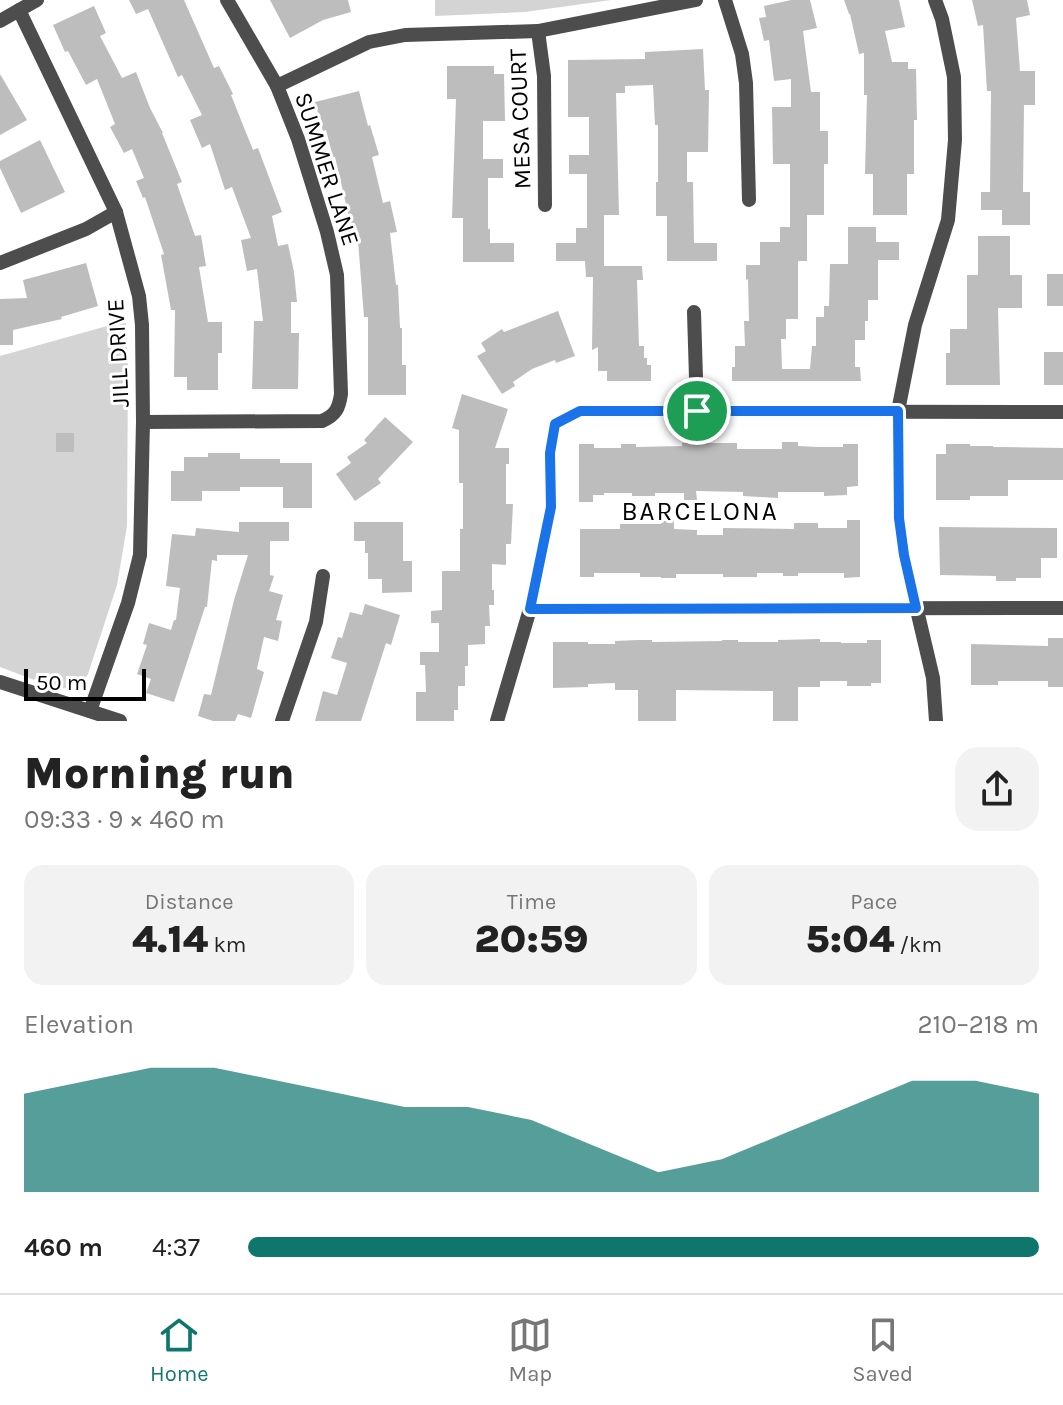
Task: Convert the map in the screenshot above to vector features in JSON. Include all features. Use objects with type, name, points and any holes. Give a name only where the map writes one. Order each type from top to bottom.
[{"type":"street","points":[[0,21],[37,0]]},
{"type":"street","name":"SUMMER LANE","points":[[143,422],[322,421],[339,408],[337,275],[327,232],[298,139],[277,86],[227,0]]},
{"type":"street","points":[[277,86],[369,42],[405,35],[538,31],[696,0]]},
{"type":"street","points":[[725,0],[742,54],[746,83],[749,200]]},
{"type":"street","points":[[935,0],[954,77],[955,140],[948,220],[915,325],[898,411],[899,518],[904,555],[933,678],[936,721]]},
{"type":"street","name":"JILL DRIVE","points":[[19,10],[116,212],[139,296],[142,325],[140,555],[128,603],[90,711]]},
{"type":"street","name":"MESA COURT","points":[[538,31],[544,76],[545,205]]},
{"type":"street","points":[[0,263],[86,229],[116,212]]},
{"type":"street","points":[[694,312],[697,411]]},
{"type":"street","points":[[497,721],[530,609],[551,507],[550,453],[555,424],[580,411],[1063,412]]},
{"type":"street","points":[[282,721],[316,622],[323,576]]},
{"type":"street","points":[[530,609],[1063,608]]},
{"type":"street","points":[[0,682],[120,721]]},
{"type":"shaded area","points":[[435,0],[611,0],[525,12],[435,16]]},
{"type":"shaded area","points":[[126,323],[127,526],[117,585],[88,674],[77,686],[62,688],[0,667],[0,356]]},
{"type":"building","points":[[129,0],[184,0],[214,68],[219,66],[233,94],[253,150],[258,148],[282,212],[272,216],[278,246],[288,244],[294,272],[297,302],[291,302],[291,333],[299,333],[298,389],[252,389],[254,321],[263,321],[257,269],[247,271],[241,240],[251,238],[232,187],[225,190],[210,144],[202,148],[190,120],[202,115],[182,75],[178,77],[148,9],[136,14]]},
{"type":"building","points":[[270,0],[348,0],[351,12],[323,20],[290,38]]},
{"type":"building","points":[[791,0],[810,0],[817,28],[803,31],[811,92],[820,92],[820,131],[828,131],[828,164],[824,164],[824,215],[807,215],[807,261],[798,261],[798,319],[786,319],[786,339],[781,339],[782,369],[810,369],[812,346],[816,346],[816,317],[824,317],[824,306],[829,306],[830,264],[848,264],[848,227],[876,227],[876,242],[899,242],[899,260],[878,260],[878,300],[868,300],[865,340],[855,340],[855,367],[860,367],[861,381],[732,381],[735,346],[745,346],[744,321],[749,321],[746,265],[760,265],[760,242],[780,242],[780,227],[790,227],[790,164],[773,164],[772,107],[791,107],[791,79],[774,81],[769,40],[764,41],[759,18],[766,17],[764,6]]},
{"type":"building","points":[[844,0],[899,0],[905,27],[885,31],[892,62],[908,62],[908,69],[916,69],[914,174],[907,174],[907,215],[873,215],[873,174],[865,174],[867,95],[864,95],[864,53],[859,54]]},
{"type":"building","points":[[972,0],[1027,0],[1030,15],[1016,18],[1020,71],[1035,71],[1035,105],[1024,105],[1023,192],[1030,192],[1030,225],[1002,225],[1002,210],[981,210],[981,192],[990,192],[991,91],[987,91],[983,25],[978,26]]},
{"type":"building","points":[[94,6],[106,33],[100,36],[122,78],[136,72],[182,182],[177,184],[195,236],[201,235],[206,266],[199,267],[208,322],[222,322],[218,390],[187,390],[187,377],[174,377],[175,310],[171,310],[161,255],[164,254],[145,197],[136,181],[144,178],[132,149],[124,153],[110,127],[115,124],[97,79],[86,85],[68,51],[65,52],[53,25]]},
{"type":"building","points":[[703,49],[705,90],[709,90],[708,152],[687,152],[687,182],[693,182],[694,243],[717,243],[717,261],[667,261],[667,216],[656,216],[658,125],[655,125],[653,85],[625,86],[625,93],[616,93],[619,215],[604,215],[604,266],[642,266],[643,280],[637,280],[639,346],[644,346],[644,358],[647,358],[647,365],[651,365],[651,381],[607,381],[607,371],[598,371],[598,347],[592,350],[593,277],[586,277],[585,261],[556,261],[556,243],[576,243],[576,228],[587,228],[587,174],[569,174],[569,155],[589,155],[589,117],[568,117],[568,60],[645,59],[645,52]]},
{"type":"building","points":[[447,66],[494,66],[494,74],[504,74],[505,121],[483,121],[483,159],[503,159],[503,178],[488,178],[488,229],[490,243],[514,243],[514,262],[463,262],[463,218],[452,218],[456,99],[447,99]]},
{"type":"building","points":[[0,74],[27,120],[0,135]]},
{"type":"building","points":[[359,91],[379,155],[372,157],[383,203],[390,201],[397,232],[390,233],[402,328],[402,365],[406,365],[406,395],[368,395],[368,317],[364,317],[357,228],[352,230],[335,157],[315,102]]},
{"type":"building","points":[[40,140],[65,192],[21,213],[0,168],[0,161]]},
{"type":"building","points":[[978,236],[1010,236],[1010,275],[1022,275],[1022,308],[998,308],[1000,385],[946,385],[950,329],[967,329],[967,275],[978,275]]},
{"type":"building","points":[[86,263],[98,306],[62,319],[13,330],[13,345],[0,345],[0,299],[27,298],[23,280]]},
{"type":"building","points":[[1047,274],[1063,274],[1063,306],[1047,306]]},
{"type":"building","points":[[558,311],[575,356],[532,369],[502,394],[477,356],[486,351],[481,343],[502,329],[504,332]]},
{"type":"building","points":[[1044,352],[1063,352],[1063,385],[1044,385]]},
{"type":"building","points":[[462,394],[508,409],[495,448],[509,448],[506,504],[513,504],[511,544],[506,544],[506,565],[492,564],[494,605],[489,605],[490,626],[485,626],[485,644],[468,645],[465,686],[458,686],[458,710],[454,710],[454,721],[416,721],[416,692],[426,692],[425,665],[420,665],[420,652],[439,652],[439,623],[431,623],[431,611],[442,610],[442,571],[460,571],[463,483],[459,483],[459,430],[452,428]]},
{"type":"building","points":[[385,417],[413,442],[378,479],[381,483],[355,501],[336,474],[351,463],[347,457],[367,443],[364,440]]},
{"type":"building","points":[[56,433],[74,433],[74,452],[56,452]]},
{"type":"building","points":[[782,442],[818,447],[858,444],[858,486],[847,487],[847,495],[778,492],[778,498],[743,496],[743,492],[696,491],[697,500],[684,500],[684,493],[632,496],[632,493],[604,493],[593,495],[593,502],[579,502],[579,444],[594,444],[594,448],[621,448],[621,444],[636,444],[636,447],[737,443],[737,449],[782,449]]},
{"type":"building","points":[[946,444],[1063,448],[1063,480],[1008,480],[1008,496],[936,500],[936,454],[946,454]]},
{"type":"building","points":[[208,453],[240,453],[240,459],[280,459],[280,463],[312,463],[312,508],[283,508],[283,487],[202,491],[202,501],[171,501],[171,471],[184,471],[184,457],[208,457]]},
{"type":"building","points":[[847,520],[860,520],[860,577],[844,578],[844,573],[783,576],[783,573],[757,573],[757,577],[676,574],[676,578],[661,578],[640,577],[640,573],[594,573],[594,577],[580,577],[580,529],[620,529],[620,524],[674,521],[674,529],[697,530],[697,535],[723,535],[723,528],[794,529],[794,523],[818,523],[818,528],[847,528]]},
{"type":"building","points":[[239,522],[289,522],[289,541],[270,541],[270,575],[274,576],[269,591],[283,595],[276,620],[282,621],[278,641],[264,637],[257,669],[264,672],[251,718],[238,714],[235,721],[213,721],[198,716],[204,694],[211,695],[248,555],[217,555],[217,561],[212,560],[207,607],[174,702],[146,693],[151,679],[137,674],[147,645],[143,644],[149,623],[171,630],[176,620],[180,588],[166,586],[172,534],[195,536],[196,528],[239,532]]},
{"type":"building","points":[[354,522],[403,522],[403,561],[412,561],[412,592],[382,593],[382,579],[368,579],[368,553],[365,553],[365,541],[354,541]]},
{"type":"building","points":[[939,527],[1057,528],[1057,558],[1041,558],[1041,578],[996,581],[996,576],[940,575]]},
{"type":"building","points":[[365,604],[400,615],[391,645],[386,643],[361,721],[315,721],[323,691],[337,695],[347,663],[331,658],[338,637],[342,638],[350,612],[362,615]]},
{"type":"building","points":[[1048,638],[1063,638],[1063,687],[1048,687],[1048,681],[998,681],[998,685],[971,685],[971,644],[1048,646]]},
{"type":"building","points":[[820,639],[820,642],[841,643],[881,640],[881,683],[847,686],[847,681],[820,681],[820,687],[798,687],[798,721],[773,721],[773,691],[676,690],[676,721],[638,721],[638,690],[615,690],[615,683],[553,688],[553,642],[615,644],[615,641],[638,640],[778,642]]},
{"type":"district","name":"BARCELONA","points":[[700,511]]},
{"type":"route","points":[[580,411],[697,411],[898,411],[899,518],[916,608],[530,609],[551,507],[550,453],[555,424],[580,411]]}]
